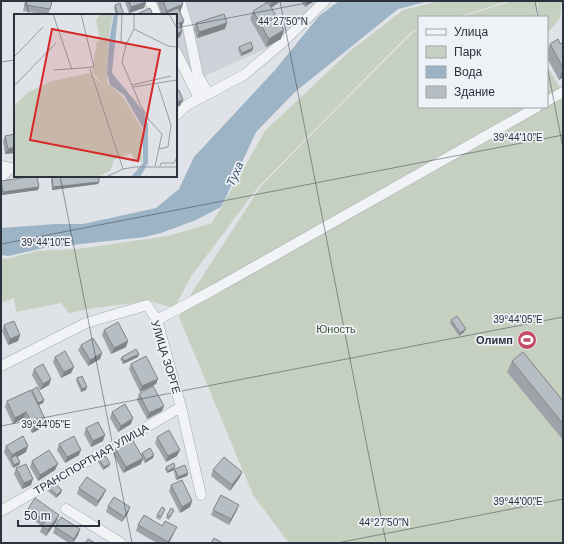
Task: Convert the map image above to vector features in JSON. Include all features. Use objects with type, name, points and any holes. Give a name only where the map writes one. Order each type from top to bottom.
[{"type":"street","points":[[150,1],[156,14]]},
{"type":"street","points":[[180,1],[204,96]]},
{"type":"street","points":[[177,114],[187,105],[244,75],[282,43],[326,1]]},
{"type":"street","points":[[177,54],[204,96]]},
{"type":"street","points":[[548,100],[563,92]]},
{"type":"street","points":[[157,320],[215,289],[535,108]]},
{"type":"street","points":[[1,178],[9,168]]},
{"type":"street","name":"УЛИЦА ЗОРГЕ","points":[[1,366],[86,323],[147,305],[157,320],[181,407],[201,495]]},
{"type":"street","name":"ТРАНСПОРТНАЯ УЛИЦА","points":[[1,511],[181,407]]},
{"type":"street","points":[[66,509],[121,543]]},
{"type":"shaded area","points":[[154,1],[318,1],[279,43],[195,80],[177,49],[177,14],[160,14]]},
{"type":"green space","points":[[439,1],[508,1],[461,16],[418,16],[418,29],[412,31],[259,186],[192,275],[174,308],[150,301],[94,308],[69,313],[61,303],[16,312],[14,298],[1,303],[1,258],[7,259],[37,251],[78,249],[168,236],[212,223],[265,131],[350,51],[403,10]]},
{"type":"green space","points":[[512,1],[537,1],[536,16],[464,16]]},
{"type":"green space","points":[[538,1],[562,1],[560,18],[548,33],[548,16],[537,16]]},
{"type":"green space","name":"Юность","points":[[418,30],[418,108],[548,108],[548,68],[563,92],[563,543],[289,543],[253,495],[179,317],[193,291],[261,186],[413,32]]},
{"type":"water","name":"Туха","points":[[339,1],[429,1],[398,9],[295,92],[256,132],[221,207],[196,220],[161,233],[145,237],[44,248],[8,256],[1,255],[1,228],[55,224],[83,224],[156,208],[179,189],[194,157],[275,70],[319,16]]},
{"type":"building","points":[[26,1],[52,1],[50,9],[25,5]]},
{"type":"building","points":[[129,1],[145,1],[146,2],[131,7]]},
{"type":"building","points":[[163,1],[182,1],[183,4],[167,11]]},
{"type":"building","points":[[268,2],[284,30],[269,39],[253,11]]},
{"type":"building","points":[[120,3],[124,14],[118,14],[115,5]]},
{"type":"building","points":[[150,8],[153,14],[140,14]]},
{"type":"building","points":[[178,8],[184,21],[179,23],[182,31],[177,34],[177,14],[166,13]]},
{"type":"building","points":[[224,14],[227,23],[199,32],[196,23]]},
{"type":"building","points":[[558,39],[560,44],[563,42],[563,68],[550,44]]},
{"type":"building","points":[[251,42],[253,48],[242,53],[239,47]]},
{"type":"building","points":[[179,90],[183,100],[177,102],[177,91]]},
{"type":"building","points":[[14,134],[14,147],[8,149],[5,136]]},
{"type":"building","points":[[37,177],[39,187],[3,192],[1,181]]},
{"type":"building","points":[[52,177],[99,177],[99,182],[53,187]]},
{"type":"building","points":[[457,316],[466,329],[460,333],[451,320]]},
{"type":"building","points":[[14,321],[20,335],[10,339],[4,325]]},
{"type":"building","points":[[118,322],[128,341],[114,348],[104,330]]},
{"type":"building","points":[[93,338],[102,353],[90,360],[81,345]]},
{"type":"building","points":[[136,349],[139,354],[124,361],[122,357]]},
{"type":"building","points":[[65,351],[74,367],[64,372],[55,357]]},
{"type":"building","points":[[523,352],[563,401],[563,424],[512,361]]},
{"type":"building","points":[[146,356],[158,379],[142,386],[131,364]]},
{"type":"building","points":[[43,364],[51,379],[43,384],[34,369]]},
{"type":"building","points":[[82,376],[87,387],[82,389],[77,378]]},
{"type":"building","points":[[153,386],[164,406],[149,413],[139,394]]},
{"type":"building","points":[[37,387],[44,400],[38,403],[32,390]]},
{"type":"building","points":[[31,390],[46,421],[34,427],[26,412],[15,418],[7,401]]},
{"type":"building","points":[[125,404],[133,418],[121,426],[112,412]]},
{"type":"building","points":[[98,422],[105,435],[93,441],[86,428]]},
{"type":"building","points":[[169,430],[180,450],[168,456],[157,437]]},
{"type":"building","points":[[23,436],[28,446],[12,455],[6,446]]},
{"type":"building","points":[[74,436],[81,450],[67,457],[59,444]]},
{"type":"building","points":[[132,439],[143,458],[126,467],[115,448]]},
{"type":"building","points":[[150,448],[154,455],[146,460],[142,453]]},
{"type":"building","points":[[49,450],[58,464],[40,475],[32,461]]},
{"type":"building","points":[[16,455],[20,462],[14,465],[11,458]]},
{"type":"building","points":[[106,456],[110,464],[104,467],[99,459]]},
{"type":"building","points":[[224,457],[242,472],[232,485],[213,470]]},
{"type":"building","points":[[174,463],[175,467],[168,471],[166,467]]},
{"type":"building","points":[[26,464],[33,479],[24,483],[16,468]]},
{"type":"building","points":[[185,465],[188,473],[178,477],[175,469]]},
{"type":"building","points":[[87,477],[106,490],[98,501],[79,488]]},
{"type":"building","points":[[182,480],[192,501],[182,507],[171,485]]},
{"type":"building","points":[[54,483],[62,490],[57,495],[49,488]]},
{"type":"building","points":[[221,495],[239,505],[231,519],[213,510]]},
{"type":"building","points":[[114,497],[130,507],[124,517],[108,506]]},
{"type":"building","points":[[35,498],[59,515],[48,530],[42,526],[45,521],[28,509]]},
{"type":"building","points":[[162,507],[165,509],[161,517],[157,515]]},
{"type":"building","points":[[171,508],[174,510],[170,517],[167,515]]},
{"type":"building","points":[[144,515],[162,526],[165,521],[177,527],[168,542],[138,525]]},
{"type":"building","points":[[61,517],[80,529],[74,539],[55,527]]},
{"type":"building","points":[[214,538],[221,542],[221,543],[211,543]]},
{"type":"building","points":[[88,539],[95,543],[85,543]]},
{"type":"place","name":"Олимп","points":[[527,340]]}]
